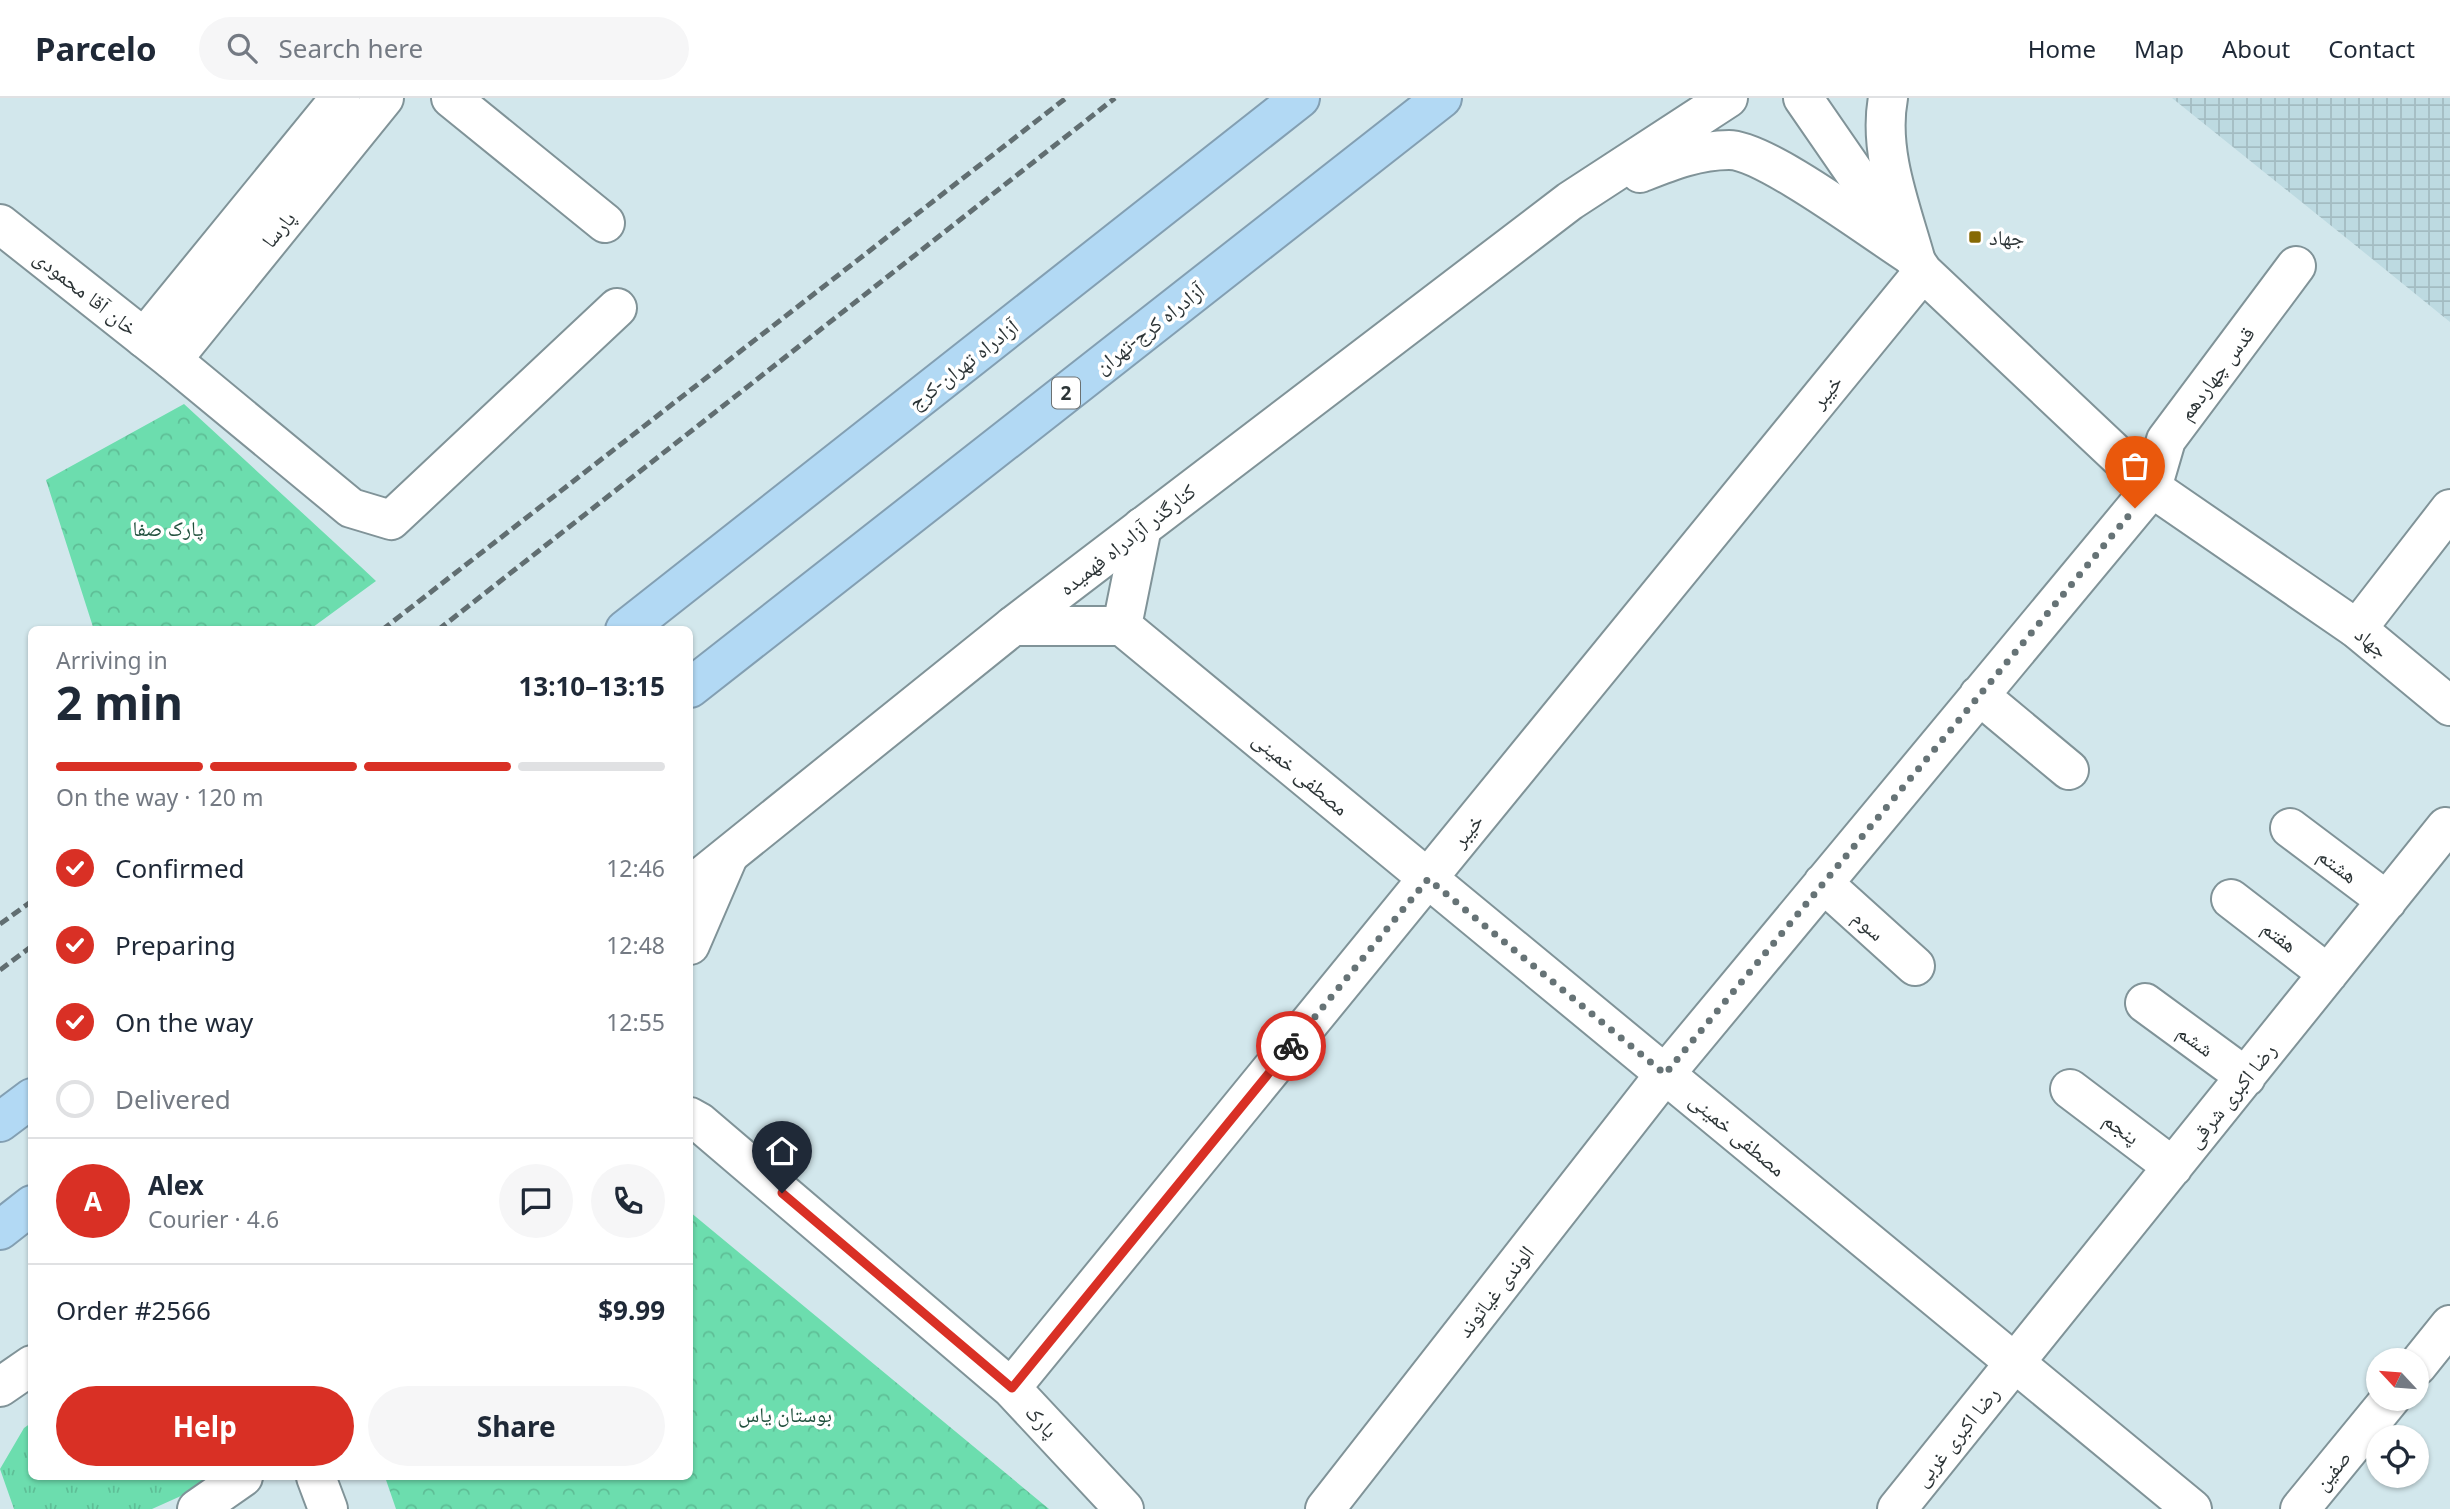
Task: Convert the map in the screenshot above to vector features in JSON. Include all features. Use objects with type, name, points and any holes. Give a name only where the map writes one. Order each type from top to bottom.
[{"type":"highway","name":"آزادراه تهران-کرج","points":[[630,626],[1300,98]]},
{"type":"highway","name":"آزادراه کرج-تهران","points":[[693,686],[1442,98]]},
{"type":"highway","points":[[0,1122],[28,1101]]},
{"type":"highway","points":[[0,1230],[28,1208]]},
{"type":"street","name":"پارسا","points":[[158,349],[340,98]]},
{"type":"street","name":"پارسا","points":[[158,349],[384,98]]},
{"type":"street","points":[[451,98],[605,223]]},
{"type":"street","points":[[1570,201],[1728,98]]},
{"type":"street","points":[[1803,98],[1919,265]]},
{"type":"street","points":[[1888,98],[1884,117],[1890,166],[1919,265]]},
{"type":"street","points":[[1570,201],[1681,157],[1731,150],[1776,165],[1919,265]]},
{"type":"street","name":"کنارگذر آزادراه فهمیده","points":[[693,884],[1013,626],[1570,201]]},
{"type":"street","name":"خان آقا محمودی","points":[[0,224],[158,349],[351,508],[391,520],[617,308]]},
{"type":"street","name":"جهاد","points":[[1919,265],[2152,488],[2357,629],[2450,706]]},
{"type":"street","name":"خیبر","points":[[1012,1388],[1428,879],[1919,265]]},
{"type":"street","name":"قدس چهاردهم","points":[[2152,488],[2166,440],[2296,266]]},
{"type":"street","name":"الوندی غیاثوند","points":[[1325,1509],[1665,1074],[2152,488]]},
{"type":"street","points":[[2357,629],[2450,509]]},
{"type":"street","points":[[1013,626],[1122,626],[1142,527]]},
{"type":"street","name":"مصطفی خمینی","points":[[1122,626],[2192,1509]]},
{"type":"street","points":[[1979,695],[2069,770]]},
{"type":"street","name":"رضا اکبری شرقی","points":[[2015,1363],[2446,827]]},
{"type":"street","name":"هشتم","points":[[2290,828],[2387,901]]},
{"type":"street","points":[[693,937],[728,857]]},
{"type":"street","name":"سوم","points":[[1823,883],[1915,966]]},
{"type":"street","name":"هفتم","points":[[2231,898],[2328,974]]},
{"type":"street","name":"ششم","points":[[2145,1003],[2246,1077]]},
{"type":"street","name":"پنجم","points":[[2070,1089],[2173,1167]]},
{"type":"street","name":"پارک","points":[[693,1113],[1012,1388],[1124,1509]]},
{"type":"street","points":[[2429,1351],[2450,1325]]},
{"type":"street","name":"رضا اکبری غربی","points":[[1896,1509],[2015,1363]]},
{"type":"street","points":[[0,1387],[28,1367]]},
{"type":"street","name":"صفین","points":[[2300,1509],[2380,1411]]},
{"type":"street","points":[[197,1509],[239,1480]]},
{"type":"street","points":[[317,1480],[328,1509]]},
{"type":"shaded area","points":[[2172,98],[2450,98],[2450,322],[2355,245]]},
{"type":"green space","name":"پارک صفا","points":[[184,404],[376,581],[314,626],[93,626],[46,480]]},
{"type":"green space","name":"بوستان یاس","points":[[693,1214],[1049,1509],[396,1509],[386,1480],[693,1480]]},
{"type":"green space","points":[[28,1425],[28,1480],[210,1480],[201,1487],[152,1509],[14,1509],[0,1469]]},
{"type":"railway","points":[[387,626],[1066,98]]},
{"type":"railway","points":[[443,626],[1115,98]]},
{"type":"railway","points":[[0,924],[28,904]]},
{"type":"railway","points":[[0,970],[28,949]]},
{"type":"way so far","points":[[1291,1046],[1428,879],[1665,1074],[2135,508]]},
{"type":"place","name":"جهاد","points":[[1975,237]]},
{"type":"route","points":[[782,1193],[1012,1388],[1291,1046]]}]
